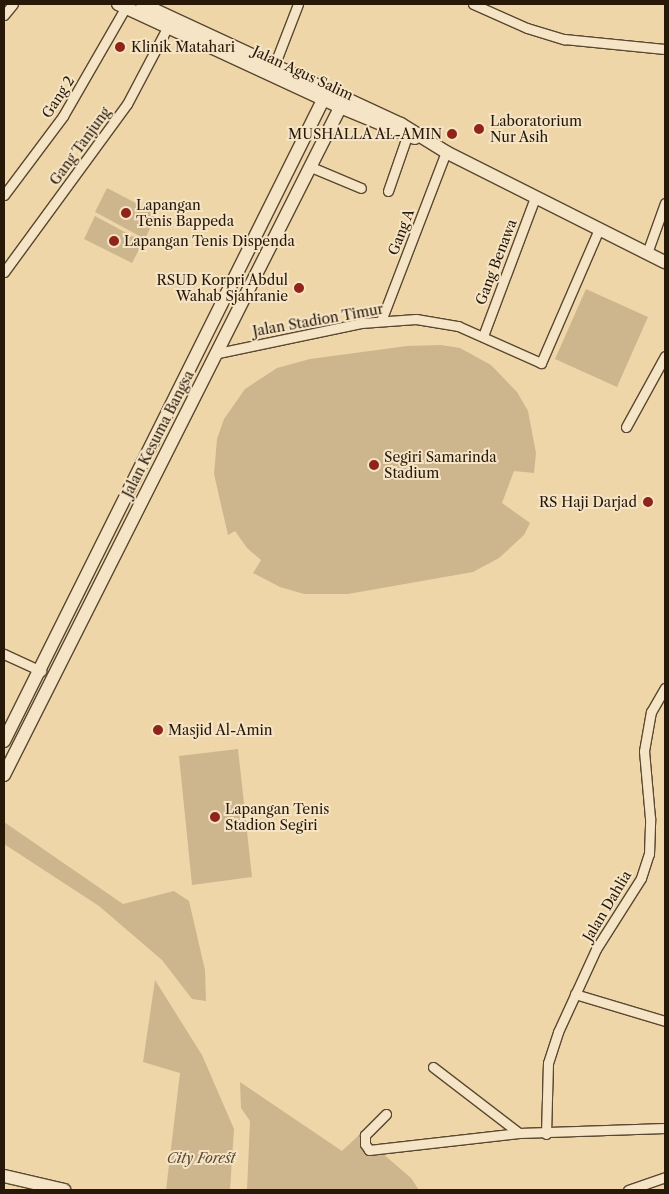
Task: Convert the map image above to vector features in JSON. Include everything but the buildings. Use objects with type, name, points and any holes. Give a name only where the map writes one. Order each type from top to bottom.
[{"type":"street","points":[[4,16],[13,4]]},
{"type":"street","name":"Jalan Agus Salim","points":[[142,4],[170,22],[326,95],[401,124],[423,140],[598,231],[665,262]]},
{"type":"street","points":[[274,66],[298,4]]},
{"type":"street","points":[[473,4],[527,28],[564,39],[665,50]]},
{"type":"street","name":"Jalan Agus Salim","points":[[121,6],[170,22],[274,66],[326,95]]},
{"type":"street","name":"Gang 2","points":[[4,195],[63,116],[121,6]]},
{"type":"street","name":"Gang Tanjung","points":[[4,272],[122,112],[170,22]]},
{"type":"street","name":"Jalan Kesuma Bangsa","points":[[4,741],[41,671],[183,376],[326,95]]},
{"type":"street","name":"Jalan Agus Salim","points":[[342,102],[407,136],[423,140]]},
{"type":"street","name":"Jalan Kesuma Bangsa","points":[[4,775],[199,384],[218,353],[342,102]]},
{"type":"street","points":[[388,191],[407,136]]},
{"type":"street","name":"Gang A","points":[[381,321],[446,152]]},
{"type":"street","points":[[311,167],[361,188]]},
{"type":"street","name":"Gang Benawa","points":[[483,336],[535,198]]},
{"type":"street","points":[[647,253],[665,203]]},
{"type":"street","name":"Jalan Stadion Timur","points":[[218,353],[381,321],[428,320],[483,336],[541,363],[598,231]]},
{"type":"street","points":[[626,427],[665,356]]},
{"type":"street","points":[[183,376],[199,384]]},
{"type":"street","points":[[149,445],[164,454]]},
{"type":"street","points":[[4,654],[41,671]]},
{"type":"street","name":"Jalan Dahlia","points":[[546,1134],[548,1063],[575,994],[596,949],[641,878],[648,854],[650,818],[644,743],[651,712],[665,688]]},
{"type":"street","points":[[575,994],[665,1021]]},
{"type":"street","points":[[433,1067],[518,1133]]},
{"type":"street","points":[[386,1114],[365,1135],[365,1144],[369,1150],[518,1133],[546,1134],[665,1128]]},
{"type":"street","points":[[4,1176],[64,1190]]},
{"type":"street","points":[[628,1190],[665,1177]]},
{"type":"street","points":[[4,1184],[30,1190]]},
{"type":"green space","name":"Lapangan Tenis Bappeda","points":[[107,188],[157,214],[145,239],[95,212]]},
{"type":"green space","name":"Lapangan Tenis Dispenda","points":[[95,216],[143,242],[132,263],[84,239]]},
{"type":"green space","points":[[586,289],[648,317],[617,387],[555,359]]},
{"type":"green space","name":"Segiri Samarinda Stadium","points":[[441,345],[460,348],[491,365],[517,392],[528,411],[536,453],[534,473],[514,471],[502,503],[530,523],[524,535],[499,558],[473,572],[348,594],[304,594],[280,587],[253,573],[261,560],[247,548],[235,531],[228,535],[214,474],[217,439],[224,419],[245,389],[277,368],[310,359],[407,346]]},
{"type":"green space","name":"Lapangan Tenis Stadion Segiri","points":[[238,749],[252,877],[192,885],[179,756]]},
{"type":"green space","points":[[4,822],[123,904],[174,891],[189,901],[205,970],[206,1001],[192,999],[162,960],[99,906],[4,844]]},
{"type":"green space","name":"City Forest","points":[[155,980],[202,1055],[234,1129],[230,1190],[166,1190],[180,1073],[143,1062]]},
{"type":"green space","name":"City Forest","points":[[240,1082],[342,1151],[360,1134],[411,1178],[419,1190],[247,1190],[250,1121],[241,1108]]},
{"type":"place","name":"Klinik Matahari","points":[[120,47]]},
{"type":"place","name":"Laboratorium Nur Asih","points":[[479,129]]},
{"type":"place","name":"MUSHALLA AL-AMIN","points":[[452,134]]},
{"type":"place","name":"Lapangan Tenis Bappeda","points":[[126,213]]},
{"type":"place","name":"Lapangan Tenis Dispenda","points":[[114,241]]},
{"type":"place","name":"RSUD Korpri Abdul Wahab Sjahranie","points":[[299,288]]},
{"type":"place","name":"Segiri Samarinda Stadium","points":[[374,465]]},
{"type":"place","name":"RS Haji Darjad","points":[[648,502]]},
{"type":"place","name":"Masjid Al-Amin","points":[[158,730]]},
{"type":"place","name":"Lapangan Tenis Stadion Segiri","points":[[215,817]]}]
